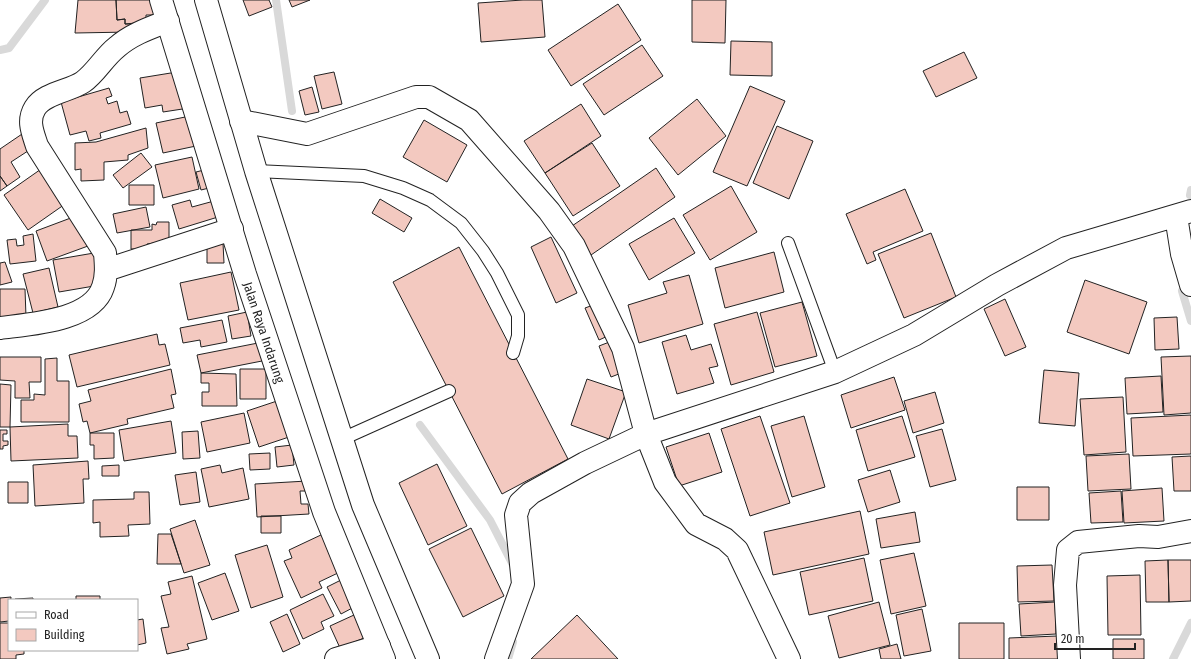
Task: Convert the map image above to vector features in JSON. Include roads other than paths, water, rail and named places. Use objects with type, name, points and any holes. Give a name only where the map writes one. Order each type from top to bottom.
[{"type":"main road","name":"Jalan Raya Indarung","points":[[162,0],[232,229],[324,512],[381,652]]},
{"type":"main road","points":[[206,0],[256,171],[363,505],[428,659]]},
{"type":"main road","points":[[0,328],[46,322],[85,310],[97,299],[103,288],[106,270],[105,253],[37,146],[31,127],[31,116],[36,106],[58,92],[82,82],[117,47],[140,31],[168,21]]},
{"type":"main road","points":[[241,121],[307,134],[416,97],[429,97],[469,120],[549,211],[574,246],[623,348],[646,434],[665,482],[696,524],[725,539],[738,550],[789,659]]},
{"type":"main road","points":[[496,659],[523,584],[516,515],[520,503],[531,493],[585,463],[646,434],[834,372],[914,335],[997,285],[1066,248],[1184,213],[1182,254],[1191,285]]},
{"type":"main road","points":[[106,270],[232,229]]},
{"type":"main road","points":[[1069,659],[1065,585],[1068,550],[1078,542],[1139,536],[1158,537],[1191,531]]},
{"type":"main road","points":[[336,659],[381,652]]},
{"type":"lane","points":[[256,171],[364,176],[403,188],[430,200],[461,223],[483,251],[497,273],[518,315],[518,336],[513,353]]},
{"type":"lane","points":[[788,243],[834,372]]},
{"type":"lane","points":[[342,439],[449,391]]},
{"type":"waterway","points":[[0,50],[9,48],[45,0]]},
{"type":"waterway","points":[[276,0],[292,111]]},
{"type":"waterway","points":[[1190,195],[1191,190]]},
{"type":"waterway","points":[[1182,291],[1191,321]]},
{"type":"waterway","points":[[420,425],[490,520],[514,567]]},
{"type":"waterway","points":[[1173,659],[1191,623]]},
{"type":"waterway","points":[[508,659],[513,642]]}]
